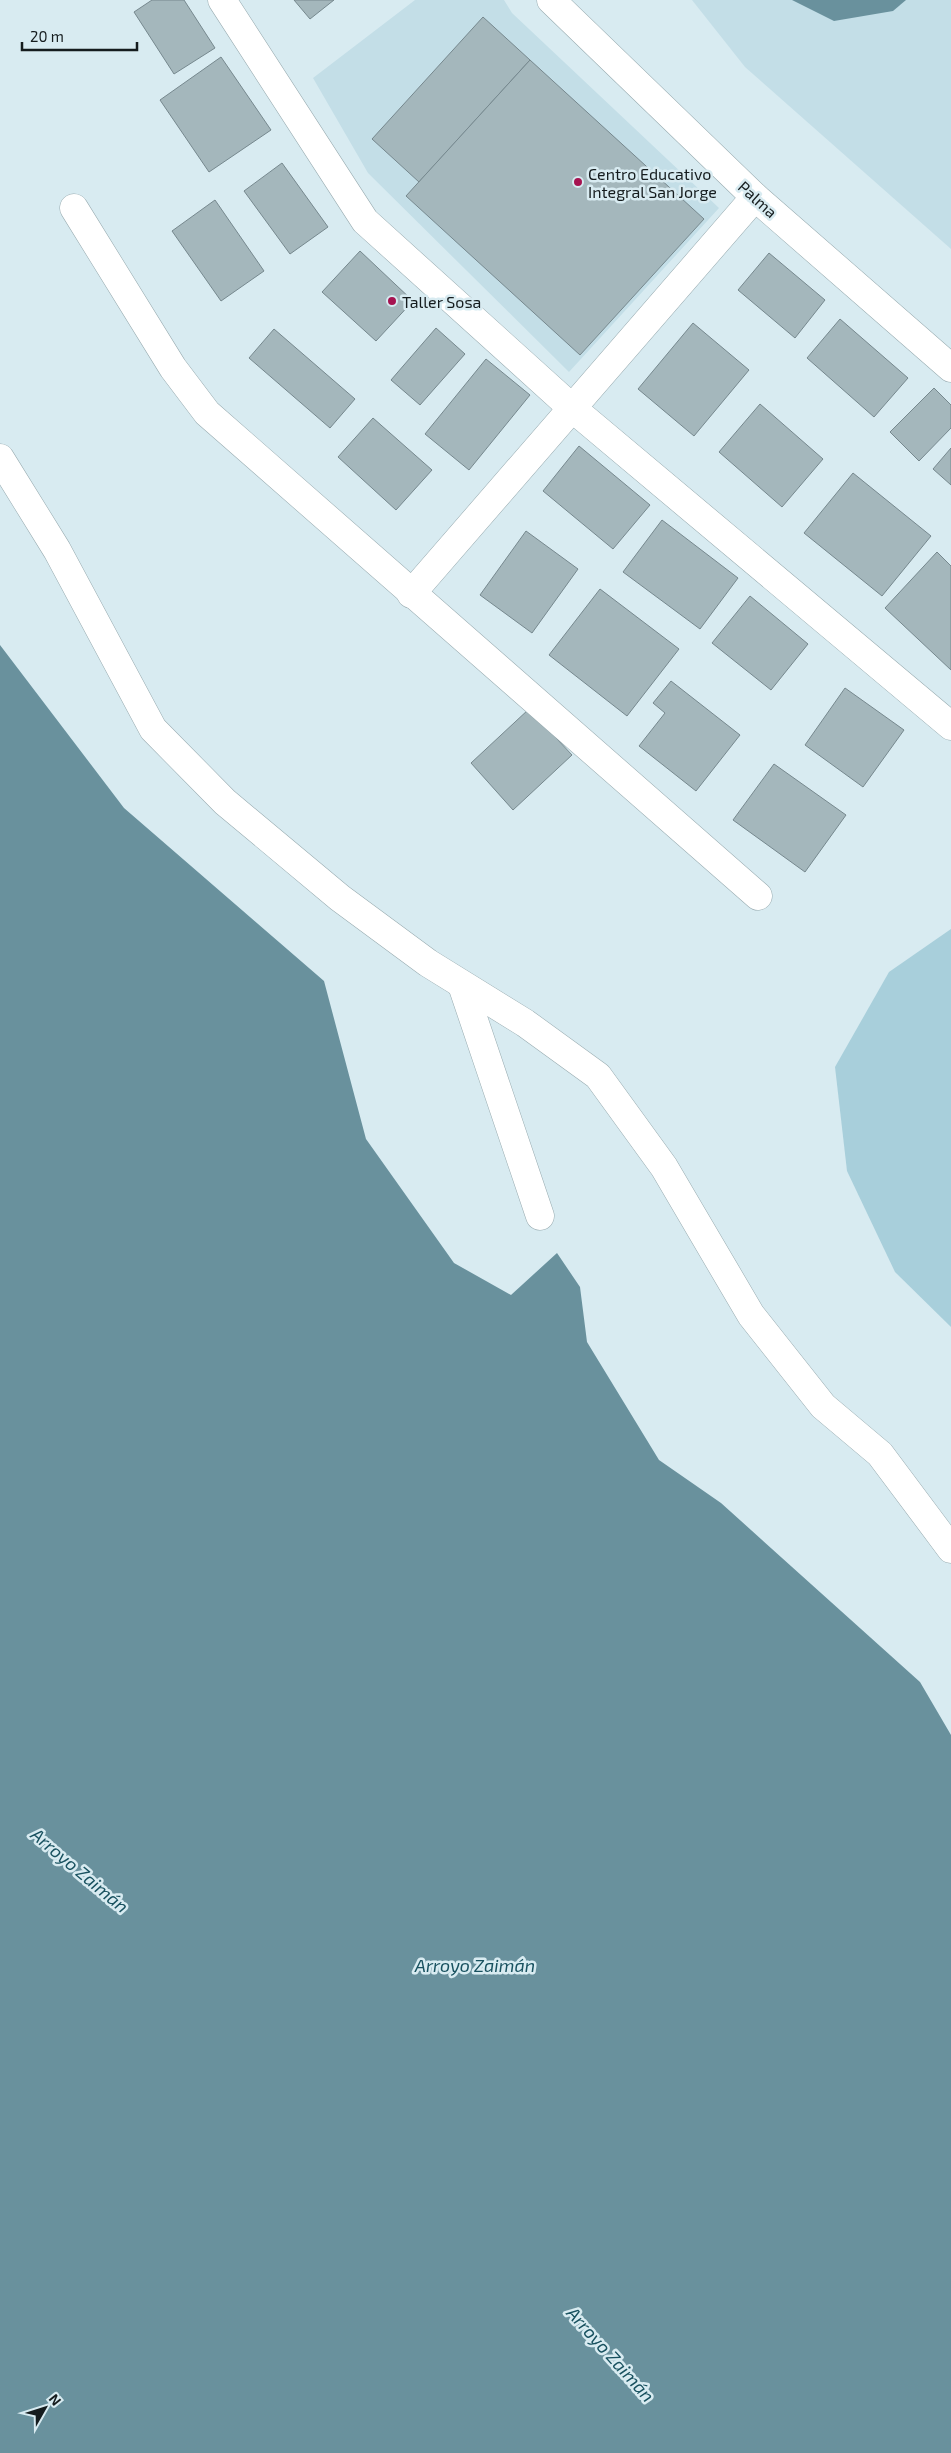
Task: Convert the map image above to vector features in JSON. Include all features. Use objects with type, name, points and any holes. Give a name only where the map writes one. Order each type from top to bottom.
[{"type":"street","points":[[222,0],[365,222],[572,408],[951,726]]},
{"type":"street","name":"Palma","points":[[551,0],[755,197],[951,368]]},
{"type":"street","points":[[411,594],[755,197]]},
{"type":"street","points":[[74,208],[172,368],[207,413],[411,594],[758,896]]},
{"type":"street","points":[[0,458],[57,550],[153,729],[225,802],[340,898],[428,963],[525,1023],[598,1076],[664,1167],[751,1316],[823,1406],[880,1454],[951,1549]]},
{"type":"street","points":[[462,984],[540,1216]]},
{"type":"shaded area","points":[[415,0],[504,0],[512,13],[719,208],[569,372],[368,173],[313,78]]},
{"type":"shaded area","points":[[692,0],[951,0],[951,249],[745,67]]},
{"type":"shaded area","points":[[951,929],[951,1327],[895,1272],[847,1171],[835,1067],[889,972]]},
{"type":"water","points":[[792,0],[906,0],[893,11],[834,21]]},
{"type":"water","name":"Arroyo Zaimán","points":[[0,645],[124,808],[324,981],[366,1139],[454,1263],[511,1295],[557,1253],[580,1287],[587,1342],[659,1460],[721,1503],[920,1682],[951,1735],[951,2453],[0,2453]]},
{"type":"building","points":[[152,0],[184,0],[215,48],[174,74],[134,12]]},
{"type":"building","points":[[294,0],[334,0],[310,19]]},
{"type":"building","points":[[483,17],[530,60],[419,182],[372,139]]},
{"type":"building","points":[[221,57],[271,130],[209,172],[160,100]]},
{"type":"building","points":[[530,60],[704,219],[580,355],[406,196]]},
{"type":"building","points":[[282,163],[328,227],[290,254],[244,191]]},
{"type":"building","points":[[215,200],[264,271],[221,301],[172,231]]},
{"type":"building","points":[[360,251],[413,301],[376,341],[322,292]]},
{"type":"building","points":[[769,253],[825,300],[795,338],[738,290]]},
{"type":"building","points":[[840,319],[908,378],[874,417],[807,358]]},
{"type":"building","points":[[693,323],[749,370],[694,436],[638,389]]},
{"type":"building","points":[[436,328],[465,354],[420,405],[391,380]]},
{"type":"building","points":[[274,329],[355,399],[330,428],[249,358]]},
{"type":"building","points":[[486,359],[530,395],[469,470],[425,434]]},
{"type":"building","points":[[934,388],[951,405],[951,428],[919,461],[890,432]]},
{"type":"building","points":[[760,404],[823,459],[782,507],[719,452]]},
{"type":"building","points":[[373,418],[432,470],[396,510],[338,457]]},
{"type":"building","points":[[579,446],[650,505],[613,549],[543,491]]},
{"type":"building","points":[[951,448],[951,485],[933,469]]},
{"type":"building","points":[[853,473],[931,536],[882,596],[804,533]]},
{"type":"building","points":[[662,520],[738,578],[700,629],[623,572]]},
{"type":"building","points":[[526,531],[578,569],[532,633],[480,595]]},
{"type":"building","points":[[937,552],[951,566],[951,670],[885,608]]},
{"type":"building","points":[[600,589],[679,649],[627,716],[549,655]]},
{"type":"building","points":[[750,596],[808,644],[771,690],[712,643]]},
{"type":"building","points":[[671,681],[740,735],[696,791],[639,746],[665,713],[653,703]]},
{"type":"building","points":[[845,688],[904,730],[863,787],[805,745]]},
{"type":"building","points":[[529,709],[572,755],[513,810],[471,763]]},
{"type":"building","points":[[774,764],[846,815],[805,872],[733,820]]},
{"type":"place","name":"Centro Educativo Integral San Jorge","points":[[578,182]]},
{"type":"place","name":"Taller Sosa","points":[[392,301]]}]
